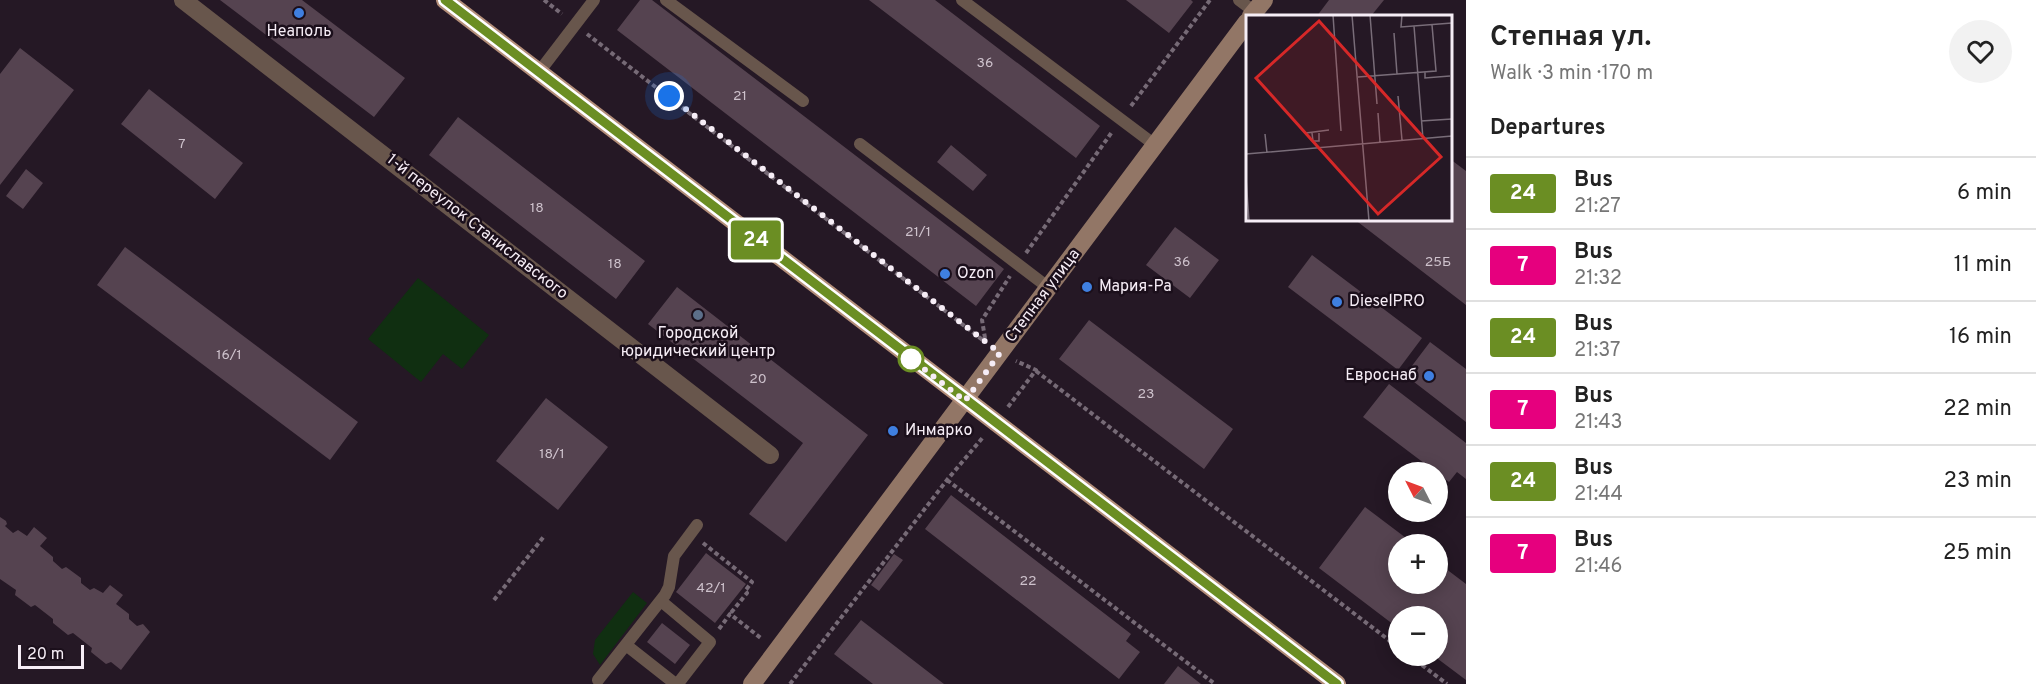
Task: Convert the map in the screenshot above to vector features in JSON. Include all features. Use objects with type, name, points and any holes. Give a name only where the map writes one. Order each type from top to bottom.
[{"type":"main road","points":[[445,0],[1337,684]]},
{"type":"street","name":"1-й переулок Станиславского","points":[[183,0],[770,455]]},
{"type":"street","name":"Степная улица","points":[[752,684],[1246,24]]},
{"type":"lane","points":[[538,72],[594,0]]},
{"type":"lane","points":[[666,0],[803,101]]},
{"type":"lane","points":[[962,0],[1155,145]]},
{"type":"lane","points":[[1239,0],[1254,13]]},
{"type":"lane","points":[[860,144],[1049,288]]},
{"type":"lane","points":[[598,680],[661,601],[669,587],[674,556],[694,530]]},
{"type":"lane","points":[[626,645],[677,683],[709,645],[710,641],[661,601]]},
{"type":"path","points":[[544,0],[986,342],[982,320],[1018,264],[1210,0]]},
{"type":"path","points":[[1000,353],[1036,370],[1388,639]]},
{"type":"path","points":[[790,684],[947,480],[1036,370]]},
{"type":"path","points":[[947,480],[1215,684]]},
{"type":"path","points":[[694,530],[752,582],[745,591],[747,593],[710,641]]},
{"type":"path","points":[[494,600],[545,535]]},
{"type":"path","points":[[730,614],[759,636]]},
{"type":"path","points":[[1423,666],[1447,684]]},
{"type":"green space","points":[[418,278],[489,335],[462,369],[443,354],[421,382],[368,339]]},
{"type":"green space","points":[[633,592],[647,603],[600,665],[593,654],[595,640]]},
{"type":"building","points":[[220,0],[302,0],[405,78],[374,117]]},
{"type":"building","points":[[640,0],[652,0],[1004,269],[976,306],[617,30]]},
{"type":"building","points":[[869,0],[935,0],[1100,126],[1076,158]]},
{"type":"building","points":[[1126,0],[1191,0],[1193,2],[1169,33]]},
{"type":"building","points":[[1329,0],[1384,0],[1372,15],[1318,15]]},
{"type":"building","points":[[20,48],[74,90],[0,185],[0,74]]},
{"type":"building","points":[[149,89],[243,163],[215,199],[121,124]]},
{"type":"building","points":[[458,117],[645,261],[616,299],[429,155]]},
{"type":"building","points":[[951,145],[987,175],[973,191],[937,162]]},
{"type":"building","points":[[1451,160],[1466,171],[1466,305],[1355,220],[1451,220]]},
{"type":"building","points":[[26,169],[43,183],[23,209],[6,196]]},
{"type":"building","points":[[1175,227],[1219,260],[1190,298],[1146,265]]},
{"type":"building","points":[[125,247],[358,422],[330,460],[97,285]]},
{"type":"building","points":[[1312,255],[1422,338],[1398,370],[1288,287]]},
{"type":"building","points":[[677,287],[868,435],[786,542],[749,514],[803,443],[648,324]]},
{"type":"building","points":[[1089,320],[1233,429],[1204,469],[1059,359]]},
{"type":"building","points":[[1430,342],[1466,369],[1466,422],[1405,375]]},
{"type":"building","points":[[1389,384],[1466,443],[1466,479],[1457,472],[1449,482],[1448,462],[1423,462],[1363,417]]},
{"type":"building","points":[[546,398],[608,447],[558,510],[496,461]]},
{"type":"building","points":[[951,495],[1131,634],[1126,641],[1140,652],[1119,679],[925,529]]},
{"type":"building","points":[[1365,507],[1401,534],[1388,534],[1388,594],[1448,594],[1448,570],[1466,584],[1466,680],[1447,666],[1448,606],[1388,606],[1388,620],[1319,568]]},
{"type":"building","points":[[0,517],[6,521],[5,526],[13,533],[18,530],[27,536],[34,527],[47,538],[40,546],[53,557],[53,561],[62,569],[66,567],[81,578],[81,583],[90,590],[94,588],[103,593],[110,585],[123,595],[116,604],[129,614],[129,619],[137,626],[143,624],[150,632],[121,670],[111,662],[106,664],[91,652],[92,648],[73,633],[68,635],[35,605],[31,607],[15,595],[16,590],[0,579]]},
{"type":"building","points":[[706,553],[746,584],[715,623],[676,592]]},
{"type":"building","points":[[894,554],[903,560],[879,591],[871,585]]},
{"type":"building","points":[[861,620],[944,684],[873,684],[834,654]]},
{"type":"building","points":[[662,623],[690,645],[675,664],[647,642]]},
{"type":"building","points":[[1178,666],[1201,684],[1164,684]]},
{"type":"bus line","name":"24","points":[[445,0],[1337,684]]},
{"type":"place","name":"Неаполь","points":[[299,13]]},
{"type":"place","name":"Ozon","points":[[945,274]]},
{"type":"place","name":"Мария-Ра","points":[[1087,287]]},
{"type":"place","name":"DieselPRO","points":[[1337,302]]},
{"type":"place","name":"Городской юридический центр","points":[[698,315]]},
{"type":"place","name":"Евроснаб","points":[[1429,376]]},
{"type":"place","name":"Инмарко","points":[[893,431]]},
{"type":"route","points":[[669,96],[1000,353],[965,401],[911,359]]}]
